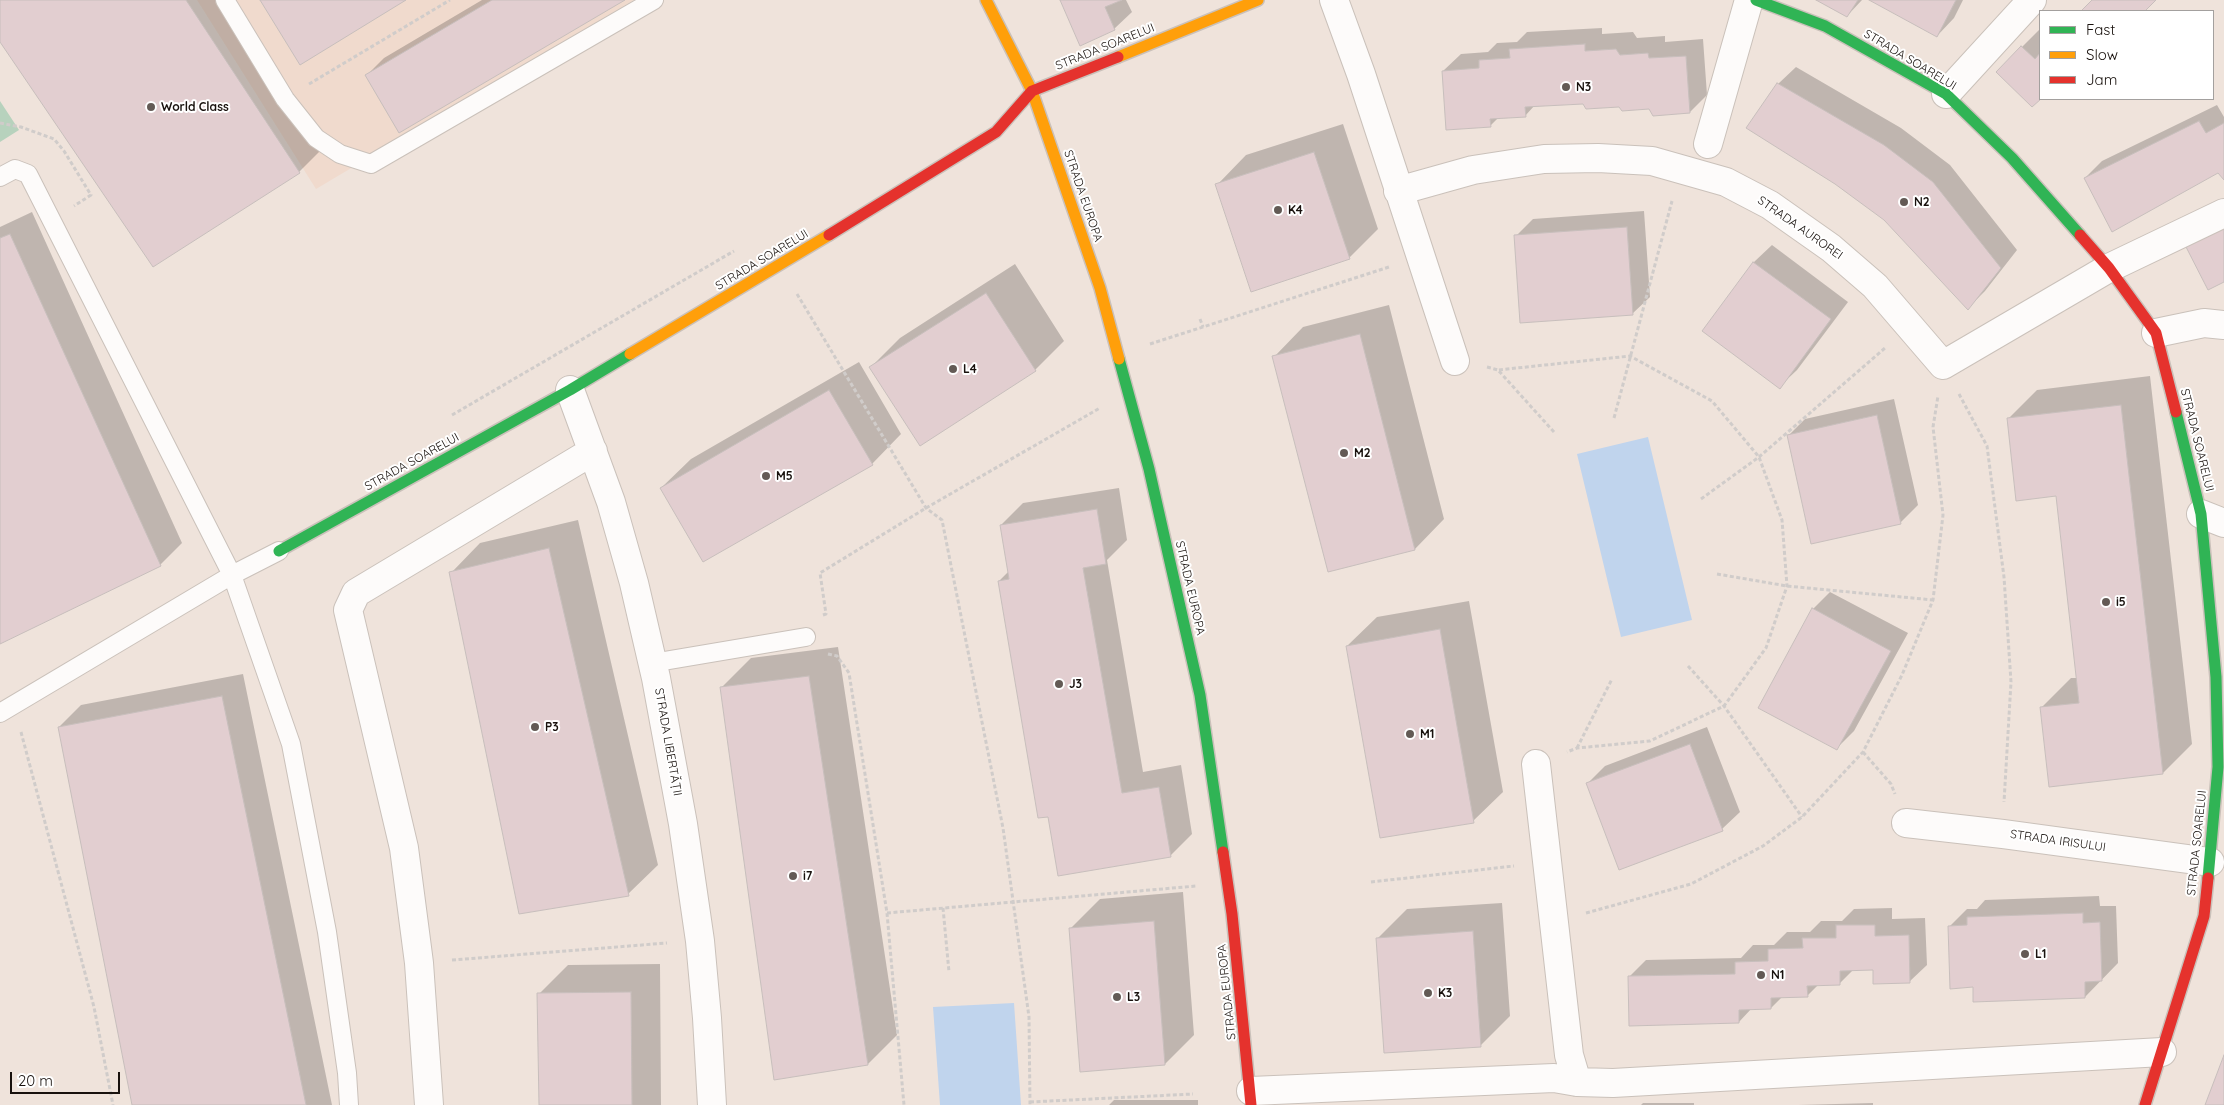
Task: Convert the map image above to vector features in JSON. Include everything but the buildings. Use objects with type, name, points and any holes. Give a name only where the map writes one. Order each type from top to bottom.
[{"type":"street","name":"STRADA EUROPA","points":[[986,0],[1032,91],[1100,288],[1149,469],[1200,695],[1227,883],[1251,1098]]},
{"type":"street","name":"STRADA SOARELUI","points":[[278,551],[570,390],[780,265],[996,132],[1032,91],[1258,0]]},
{"type":"street","points":[[1334,0],[1361,74],[1455,361]]},
{"type":"street","points":[[1708,144],[1749,0]]},
{"type":"street","name":"STRADA SOARELUI","points":[[1756,0],[1825,26],[1946,94],[2012,158],[2109,268],[2156,333],[2213,518],[2218,757],[2204,916],[2145,1105]]},
{"type":"street","points":[[1946,94],[2032,0]]},
{"type":"street","name":"STRADA AUROREI","points":[[1398,191],[1474,170],[1544,159],[1598,158],[1652,161],[1726,182],[1770,205],[1831,248],[1861,273],[1875,286],[1944,366]]},
{"type":"street","points":[[1944,366],[2109,268],[2224,213]]},
{"type":"street","points":[[2156,333],[2204,323],[2224,324]]},
{"type":"street","name":"STRADA LIBERTĂȚII","points":[[570,390],[593,451],[634,582],[652,663],[682,824],[700,941],[712,1105]]},
{"type":"street","points":[[429,1105],[419,963],[404,848],[348,610],[356,594],[593,451]]},
{"type":"street","points":[[1536,764],[1569,1055],[1577,1082]]},
{"type":"street","name":"STRADA IRISULUI","points":[[1906,823],[2210,862]]},
{"type":"street","points":[[1251,1098],[1554,1078],[1577,1082],[1614,1083],[2162,1052]]},
{"type":"lane","points":[[225,0],[285,99],[316,138],[340,154],[371,164],[654,0]]},
{"type":"lane","points":[[0,176],[15,168],[28,174],[232,575],[291,744],[327,932],[347,1072],[349,1105]]},
{"type":"lane","points":[[7,709],[232,575],[278,551]]},
{"type":"lane","points":[[652,663],[806,637]]},
{"type":"path","points":[[285,99],[450,0]]},
{"type":"path","points":[[1614,418],[1680,168]]},
{"type":"path","points":[[451,415],[736,250]]},
{"type":"path","points":[[1118,355],[1420,257]]},
{"type":"path","points":[[780,265],[926,508],[942,520],[1002,828],[1030,1017],[1030,1103],[1193,1094]]},
{"type":"path","points":[[1200,319],[1202,327]]},
{"type":"path","points":[[1701,499],[1759,457],[1910,326]]},
{"type":"path","points":[[1536,764],[1577,748],[1650,741],[1724,706],[1766,648],[1787,586],[1782,520],[1759,457],[1712,401],[1630,356],[1498,370],[1554,432]]},
{"type":"path","points":[[1554,922],[1691,884],[1764,846],[1802,817],[1863,752],[1902,675],[1933,600],[1943,515],[1933,427],[1944,366]]},
{"type":"path","points":[[1944,366],[1987,446],[2004,577],[2011,682],[2003,834]]},
{"type":"path","points":[[819,617],[826,614],[820,573],[926,508],[1128,391]]},
{"type":"path","points":[[1717,574],[1787,586],[1933,600]]},
{"type":"path","points":[[823,653],[837,656],[849,673],[887,913],[904,1105],[899,1105]]},
{"type":"path","points":[[1688,666],[1724,706],[1802,817]]},
{"type":"path","points":[[1577,748],[1612,679]]},
{"type":"path","points":[[7,709],[94,1007],[113,1105]]},
{"type":"path","points":[[1863,752],[1891,784],[1906,823]]},
{"type":"path","points":[[1371,882],[1547,862]]},
{"type":"path","points":[[887,913],[1227,883]]},
{"type":"path","points":[[943,908],[949,972]]},
{"type":"path","points":[[419,963],[700,941]]},
{"type":"shaded area","points":[[197,0],[634,0],[316,189]]},
{"type":"green space","points":[[0,101],[19,130],[0,142]]},
{"type":"water","points":[[1648,437],[1692,620],[1621,637],[1577,454]]},
{"type":"water","points":[[1014,1003],[1021,1105],[940,1105],[933,1007]]},
{"type":"traffic: fast","points":[[1756,0],[1825,26],[1946,94],[2012,158],[2080,235]]},
{"type":"traffic: fast","points":[[279,551],[570,390],[630,354]]},
{"type":"traffic: fast","points":[[1119,359],[1149,469],[1200,695],[1223,852]]},
{"type":"traffic: fast","points":[[2176,412],[2201,514],[2216,677],[2218,767],[2208,878]]},
{"type":"traffic: slow","points":[[986,0],[1032,91],[1100,288],[1119,359]]},
{"type":"traffic: slow","points":[[1118,57],[1258,0]]},
{"type":"traffic: slow","points":[[630,354],[829,235]]},
{"type":"traffic: jam","points":[[829,235],[996,132],[1032,91],[1118,57]]},
{"type":"traffic: jam","points":[[2080,235],[2109,268],[2156,333],[2176,412]]},
{"type":"traffic: jam","points":[[1223,852],[1232,914],[1251,1105]]},
{"type":"traffic: jam","points":[[2145,1105],[2204,916],[2208,878]]},
{"type":"place","name":"N3","points":[[1566,87]]},
{"type":"place","name":"World Class","points":[[151,107]]},
{"type":"place","name":"N2","points":[[1904,202]]},
{"type":"place","name":"K4","points":[[1278,210]]},
{"type":"place","name":"L4","points":[[953,369]]},
{"type":"place","name":"M2","points":[[1344,453]]},
{"type":"place","name":"M5","points":[[766,476]]},
{"type":"place","name":"i5","points":[[2106,602]]},
{"type":"place","name":"J3","points":[[1059,684]]},
{"type":"place","name":"P3","points":[[535,727]]},
{"type":"place","name":"M1","points":[[1410,734]]},
{"type":"place","name":"i7","points":[[793,876]]},
{"type":"place","name":"L1","points":[[2025,954]]},
{"type":"place","name":"N1","points":[[1761,975]]},
{"type":"place","name":"K3","points":[[1428,993]]},
{"type":"place","name":"L3","points":[[1117,997]]}]
